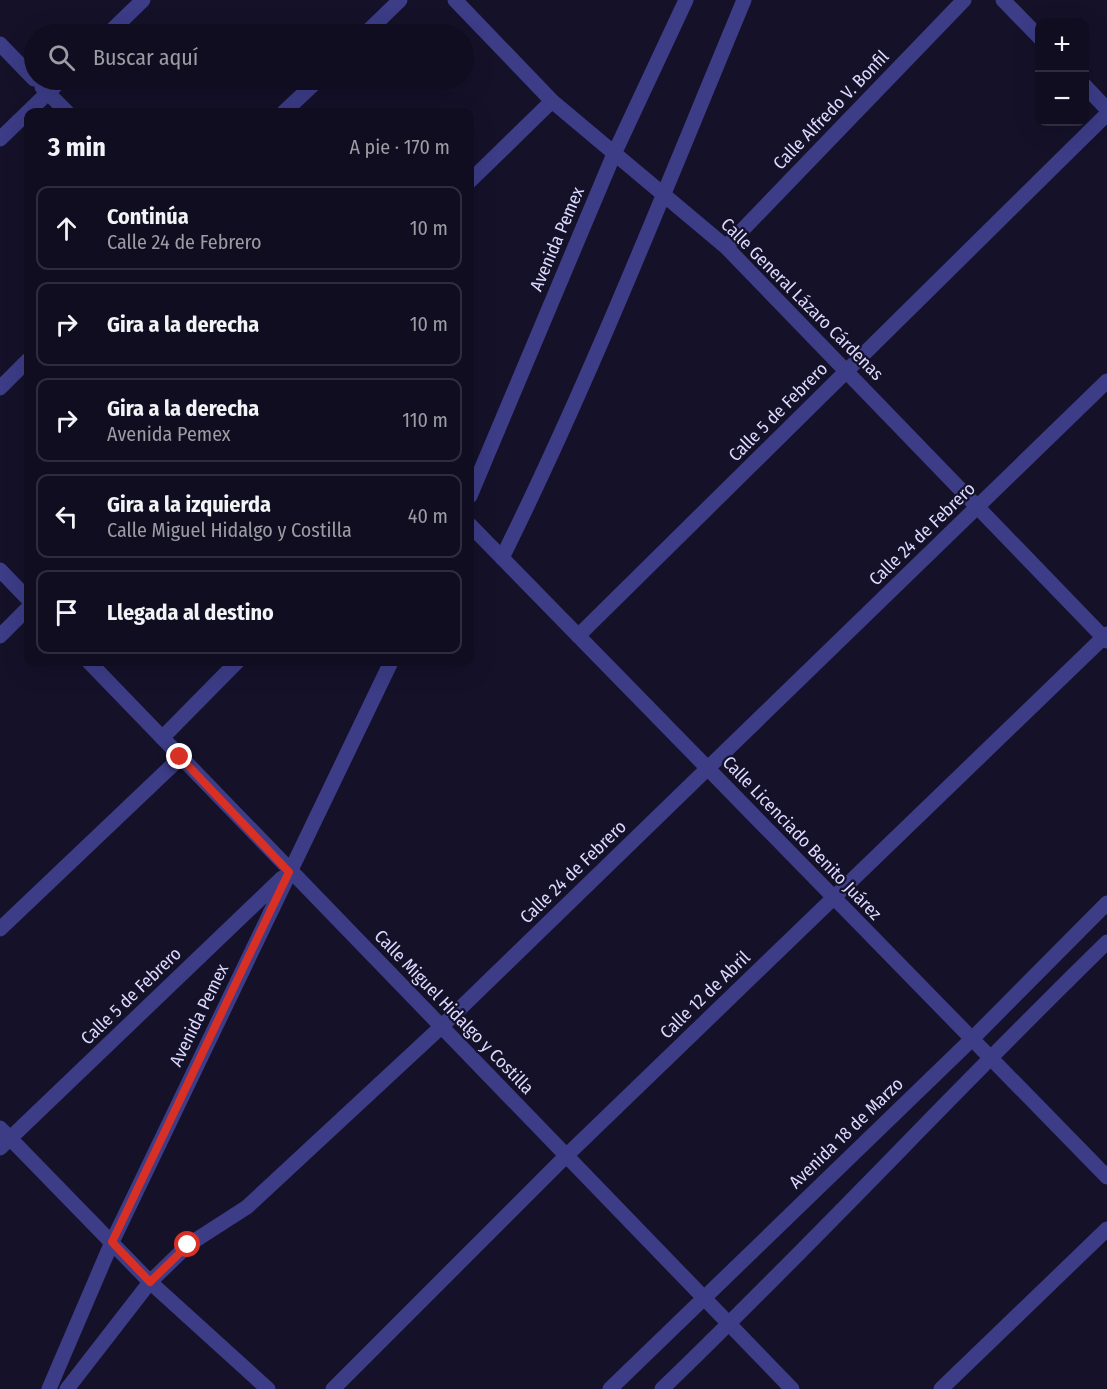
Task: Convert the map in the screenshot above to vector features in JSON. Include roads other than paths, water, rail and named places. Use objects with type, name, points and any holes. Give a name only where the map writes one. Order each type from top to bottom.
[{"type":"street","points":[[118,24],[143,0]]},
{"type":"street","points":[[375,24],[400,0]]},
{"type":"street","name":"Calle General Lázaro Cárdenas","points":[[455,0],[552,101],[726,247],[1106,637]]},
{"type":"street","name":"Avenida Pemex","points":[[474,486],[614,154],[686,0]]},
{"type":"street","points":[[502,558],[536,488],[744,0]]},
{"type":"street","name":"Calle Alfredo V. Bonfil","points":[[726,247],[964,0]]},
{"type":"street","points":[[1003,0],[1035,33]]},
{"type":"street","points":[[0,44],[24,68]]},
{"type":"street","points":[[45,90],[63,108]]},
{"type":"street","points":[[32,108],[51,90]]},
{"type":"street","points":[[288,108],[307,90]]},
{"type":"street","points":[[1089,90],[1107,109]]},
{"type":"street","points":[[474,177],[552,101]]},
{"type":"street","name":"Calle 5 de Febrero","points":[[578,636],[1107,114]]},
{"type":"street","points":[[0,139],[24,116]]},
{"type":"street","points":[[0,388],[24,364]]},
{"type":"street","name":"Calle 24 de Febrero","points":[[67,1389],[150,1282],[188,1245],[247,1207],[441,1027],[1107,381]]},
{"type":"street","name":"Calle Licenciado Benito Juárez","points":[[474,529],[1107,1177]]},
{"type":"street","points":[[0,570],[24,595]]},
{"type":"street","points":[[0,636],[24,612]]},
{"type":"street","name":"Calle 12 de Abril","points":[[333,1389],[566,1156],[1106,637]]},
{"type":"street","name":"Calle Miguel Hidalgo y Costilla","points":[[92,666],[792,1389]]},
{"type":"street","points":[[162,738],[233,666]]},
{"type":"street","name":"Avenida Pemex","points":[[49,1389],[112,1242],[389,666]]},
{"type":"street","points":[[0,929],[180,757]]},
{"type":"street","name":"Calle 5 de Febrero","points":[[3,1138],[289,872]]},
{"type":"street","name":"Avenida 18 de Marzo","points":[[610,1389],[972,1039],[1107,903]]},
{"type":"street","points":[[662,1389],[730,1324],[989,1057],[1107,942]]},
{"type":"street","points":[[3,1138],[112,1242],[150,1282],[268,1389]]},
{"type":"street","points":[[941,1389],[1107,1228]]}]
